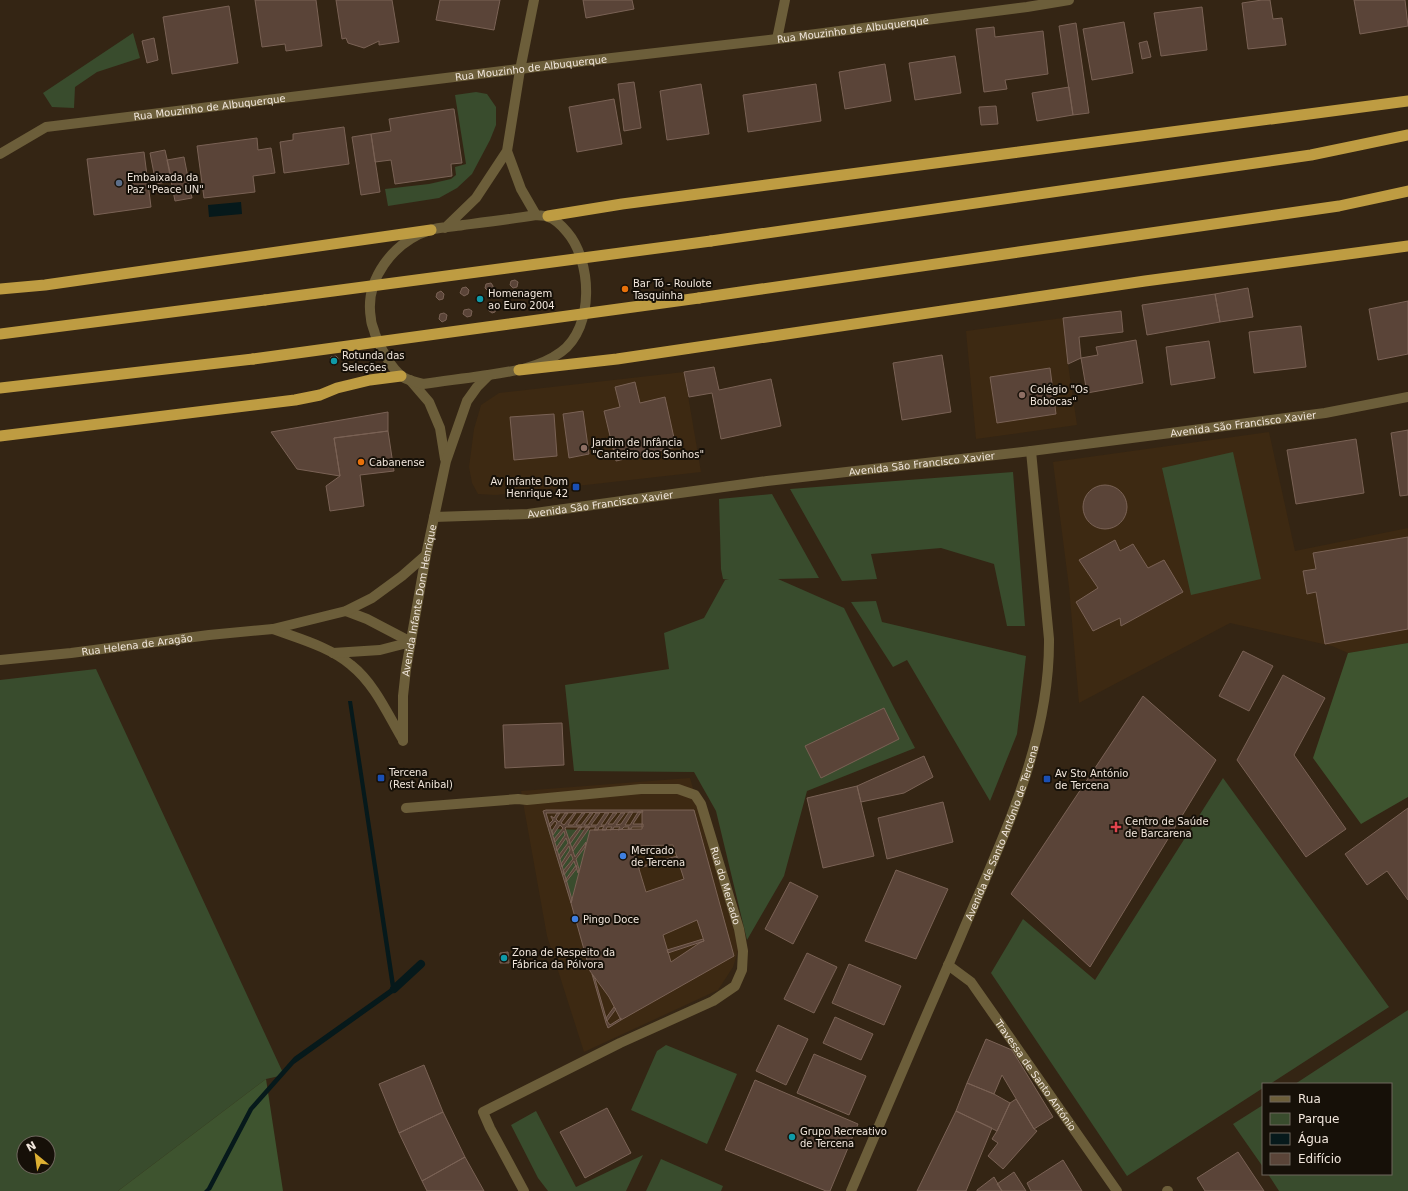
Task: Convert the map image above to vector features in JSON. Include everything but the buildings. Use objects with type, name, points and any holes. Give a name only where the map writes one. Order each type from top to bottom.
[{"type":"highway","points":[[548,216],[1408,101]]},
{"type":"highway","points":[[0,334],[711,241],[1303,156],[1408,135]]},
{"type":"highway","points":[[0,388],[253,359],[699,298],[1339,206],[1408,191]]},
{"type":"highway","points":[[0,289],[45,285],[430,230]]},
{"type":"highway","points":[[519,370],[617,359],[1137,282],[1408,246]]},
{"type":"highway","points":[[0,436],[295,400],[320,395],[337,388],[370,380],[406,378]]},
{"type":"street","points":[[446,228],[476,198],[507,151],[520,70],[534,0]]},
{"type":"street","points":[[776,39],[785,0]]},
{"type":"street","name":"Rua Mouzinho de Albuquerque","points":[[0,154],[46,127],[776,39],[1028,4],[1069,0]]},
{"type":"street","points":[[507,151],[521,189],[536,215]]},
{"type":"street","points":[[536,215],[548,216],[561,225],[573,239],[583,263],[586,286],[585,306],[580,324],[573,340],[562,352],[540,363],[519,370],[423,384],[406,378],[388,360],[377,340],[371,319],[370,301],[373,284],[381,267],[395,251],[413,238],[430,230],[536,215]]},
{"type":"street","name":"Avenida Infante Dom Henrique","points":[[403,741],[403,696],[411,642],[426,555],[446,461],[467,400],[489,375]]},
{"type":"street","name":"Avenida Infante Dom Henrique","points":[[406,378],[429,402],[440,428],[446,461]]},
{"type":"street","name":"Avenida São Francisco Xavier","points":[[434,517],[528,514],[767,481],[1031,451],[1325,413],[1408,397]]},
{"type":"street","name":"Avenida de Santo António de Tercena","points":[[851,1191],[995,856],[1028,772],[1038,732],[1049,661],[1049,639],[1031,451]]},
{"type":"street","name":"Rua Helena de Aragão","points":[[0,660],[71,653],[209,635],[273,629],[346,611],[372,598],[402,576],[426,555]]},
{"type":"street","points":[[346,611],[367,619],[411,642]]},
{"type":"street","name":"Rua Helena de Aragão","points":[[273,629],[310,642],[351,664],[364,677],[403,741]]},
{"type":"street","points":[[332,653],[380,650],[411,642]]},
{"type":"street","name":"Rua do Mercado","points":[[406,808],[518,799],[527,800],[641,789],[678,789],[695,795],[701,804],[739,929],[743,951],[742,970],[735,986],[713,1002],[620,1042],[483,1112],[524,1191]]},
{"type":"street","name":"Travessa de Santo António","points":[[948,965],[971,982],[1117,1191]]},
{"type":"shaded area","name":"Colégio \"Os Bobocas\"","points":[[1063,318],[1077,425],[976,439],[966,331]]},
{"type":"shaded area","name":"Jardim de Infância \"Canteiro dos Sonhos\"","points":[[684,372],[701,472],[496,495],[478,494],[472,483],[469,467],[474,429],[481,405],[499,393]]},
{"type":"shaded area","points":[[1269,432],[1295,551],[1408,528],[1408,643],[1348,653],[1332,646],[1230,623],[1079,703],[1069,587],[1053,462]]},
{"type":"shaded area","name":"Mercado de Tercena","points":[[690,778],[739,948],[733,967],[718,990],[584,1052],[547,936],[521,791]]},
{"type":"green space","points":[[133,33],[140,58],[97,72],[75,87],[74,108],[52,107],[43,93]]},
{"type":"green space","points":[[476,92],[487,94],[496,107],[496,125],[490,140],[472,174],[457,188],[439,198],[388,206],[385,189],[429,184],[451,179],[456,175],[455,167],[466,164],[455,95]]},
{"type":"green space","points":[[1233,452],[1261,579],[1191,595],[1162,468]]},
{"type":"green space","points":[[1013,472],[1025,626],[1007,626],[994,564],[941,548],[871,554],[877,579],[842,581],[790,489]]},
{"type":"green space","points":[[772,494],[819,578],[778,579],[844,608],[915,748],[807,791],[784,876],[747,940],[716,811],[694,772],[574,771],[565,685],[669,669],[664,633],[704,618],[725,580],[729,580],[723,579],[721,569],[719,499]]},
{"type":"green space","points":[[876,601],[882,622],[1026,656],[1017,734],[990,801],[907,660],[893,667],[851,602]]},
{"type":"green space","points":[[1408,643],[1408,797],[1361,824],[1313,758],[1348,653]]},
{"type":"green space","points":[[96,669],[284,1075],[266,1079],[118,1191],[0,1191],[0,680]]},
{"type":"green space","points":[[1223,778],[1389,1007],[1272,1083],[1262,1083],[1262,1089],[1127,1176],[991,973],[1023,919],[1095,980]]},
{"type":"green space","points":[[548,829],[590,830],[571,903]]},
{"type":"green space","points":[[1408,1010],[1408,1191],[1279,1191],[1269,1175],[1392,1175],[1392,1083],[1297,1083]]},
{"type":"green space","points":[[666,1045],[737,1074],[707,1144],[631,1110],[657,1051]]},
{"type":"green space","points":[[266,1079],[283,1191],[118,1191]]},
{"type":"green space","points":[[1262,1106],[1262,1166],[1233,1124]]},
{"type":"green space","points":[[536,1111],[576,1187],[643,1155],[626,1191],[548,1191],[538,1178],[511,1125]]},
{"type":"green space","points":[[661,1159],[723,1186],[721,1191],[646,1191]]},
{"type":"water","points":[[241,202],[242,214],[209,217],[208,205]]},
{"type":"water","points":[[348,701],[352,701],[396,991],[294,1064],[253,1110],[211,1190],[204,1191],[207,1188],[249,1108],[294,1057],[391,988]]},
{"type":"waterway","points":[[394,989],[421,964]]},
{"type":"place","name":"Embaixada da Paz \"Peace UN\"","points":[[119,183]]},
{"type":"place","name":"Bar Tó - Roulote Tasquinha","points":[[625,289]]},
{"type":"place","name":"Homenagem ao Euro 2004","points":[[480,299]]},
{"type":"place","name":"Rotunda das Seleções","points":[[334,361]]},
{"type":"place","name":"Colégio \"Os Bobocas\"","points":[[1022,395]]},
{"type":"place","name":"Jardim de Infância \"Canteiro dos Sonhos\"","points":[[584,448]]},
{"type":"place","name":"Cabanense","points":[[361,462]]},
{"type":"place","name":"Av Infante Dom Henrique 42","points":[[576,487]]},
{"type":"place","name":"Tercena (Rest Anibal)","points":[[381,778]]},
{"type":"place","name":"Av Sto António de Tercena","points":[[1047,779]]},
{"type":"place","name":"Centro de Saúde de Barcarena","points":[[1116,827]]},
{"type":"place","name":"Mercado de Tercena","points":[[623,856]]},
{"type":"place","name":"Pingo Doce","points":[[575,919]]},
{"type":"place","name":"Zona de Respeito da Fábrica da Pólvora","points":[[504,958]]},
{"type":"place","name":"Grupo Recreativo de Tercena","points":[[792,1137]]}]
